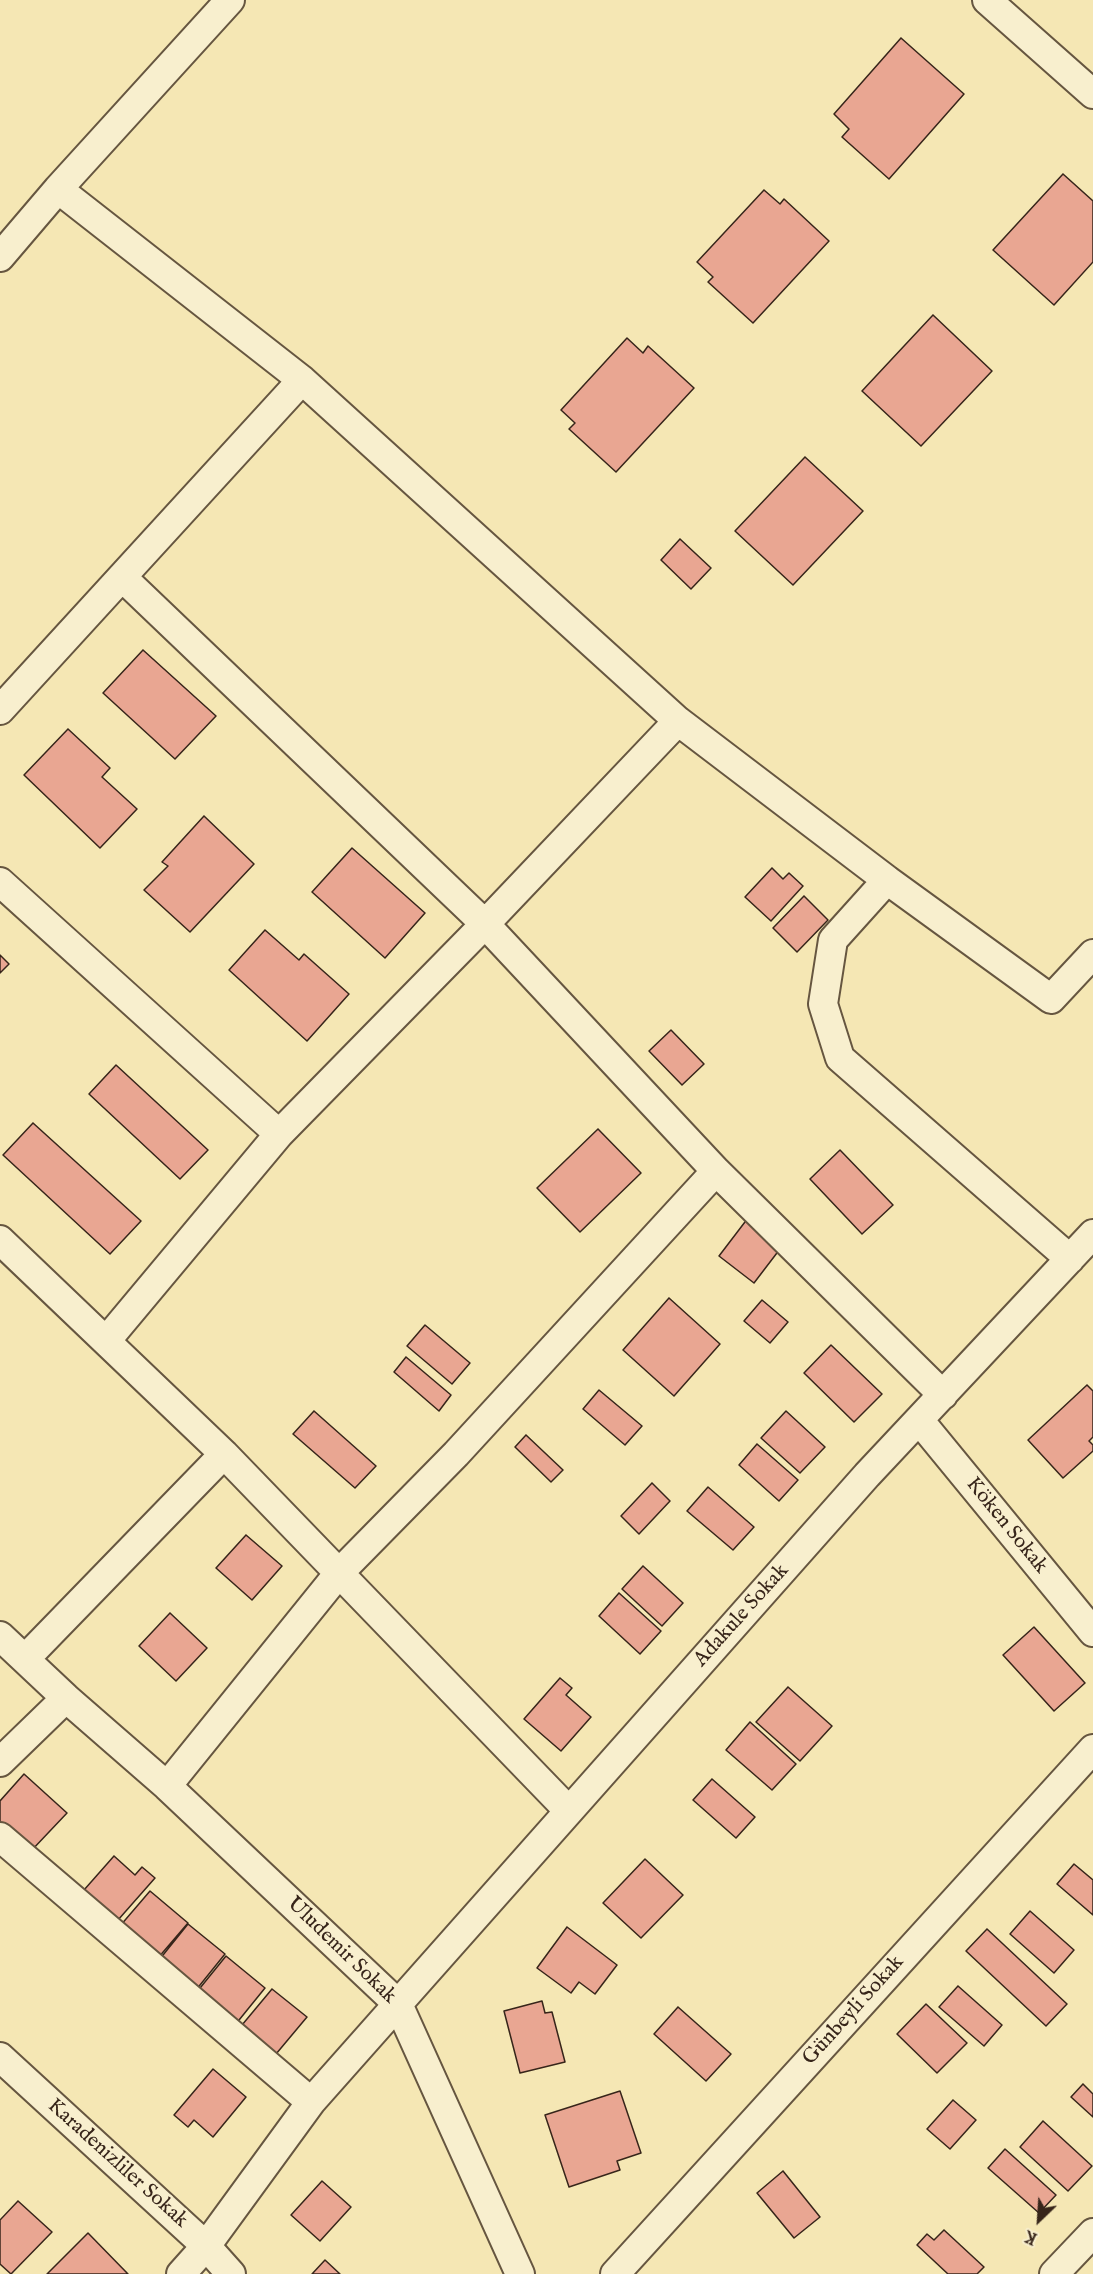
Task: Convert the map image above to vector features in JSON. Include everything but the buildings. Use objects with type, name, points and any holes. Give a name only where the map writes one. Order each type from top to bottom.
[{"type":"street","points":[[0,257],[58,189],[230,0]]},
{"type":"street","points":[[987,0],[1093,94]]},
{"type":"street","points":[[58,189],[302,380],[678,721],[887,880],[1051,999],[1093,954]]},
{"type":"street","points":[[0,710],[302,380]]},
{"type":"street","points":[[123,578],[485,924],[716,1171],[943,1395]]},
{"type":"street","points":[[106,1341],[279,1134],[485,924],[678,721]]},
{"type":"street","points":[[887,880],[833,940],[823,1004],[840,1058],[1070,1258]]},
{"type":"street","points":[[0,882],[279,1134]]},
{"type":"street","points":[[167,1786],[339,1573],[456,1454],[716,1171]]},
{"type":"street","name":"Adakule Sokak","points":[[181,2274],[206,2246],[311,2102],[867,1475],[1093,1234]]},
{"type":"street","points":[[0,1240],[224,1454],[569,1811]]},
{"type":"street","name":"Köken Sokak","points":[[919,1420],[1093,1632]]},
{"type":"street","points":[[25,1659],[224,1454]]},
{"type":"street","name":"Uludemir Sokak","points":[[0,1636],[66,1698],[167,1786],[398,2004],[520,2274]]},
{"type":"street","points":[[0,1762],[66,1698]]},
{"type":"street","name":"Günbeyli Sokak","points":[[615,2274],[1093,1749]]},
{"type":"street","points":[[0,1838],[311,2102]]},
{"type":"street","name":"Karadenizliler Sokak","points":[[0,2057],[206,2246],[231,2274]]},
{"type":"street","points":[[1054,2274],[1093,2233]]}]
